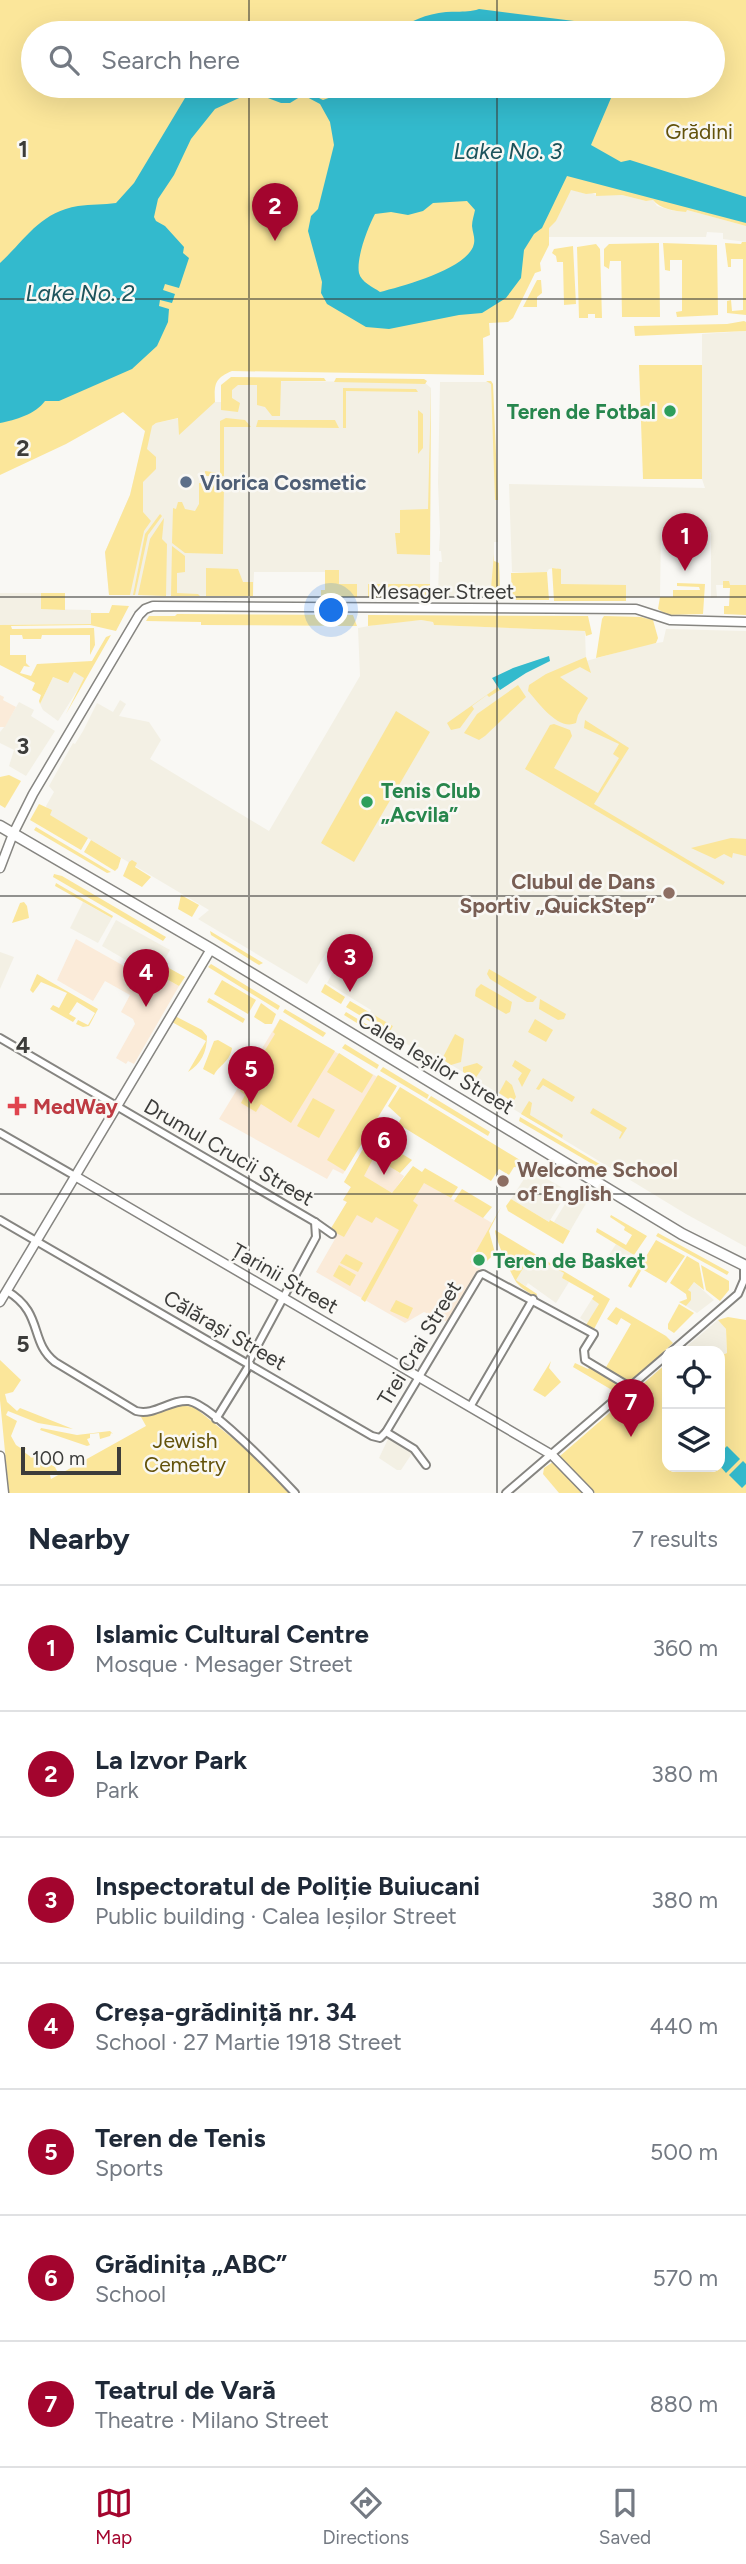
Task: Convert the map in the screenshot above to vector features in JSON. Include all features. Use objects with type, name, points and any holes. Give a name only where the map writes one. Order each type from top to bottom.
[{"type":"main road","name":"Calea Ieșilor Street","points":[[0,826],[211,949],[676,1230],[745,1266]]},
{"type":"street","name":"Mesager Street","points":[[0,868],[13,834],[37,787],[126,635],[139,615],[153,606],[636,609],[670,620],[746,622]]},
{"type":"street","points":[[0,1302],[211,949]]},
{"type":"street","name":"Drumul Crucii Street","points":[[0,1038],[316,1222],[332,1234]]},
{"type":"street","name":"Țarinii Street","points":[[0,1133],[552,1455],[589,1493]]},
{"type":"street","name":"Călărași Street","points":[[0,1220],[372,1436],[380,1438],[387,1432],[414,1448],[426,1465]]},
{"type":"street","points":[[216,1419],[249,1364],[316,1237],[316,1222]]},
{"type":"street","points":[[678,1346],[738,1294],[744,1280],[745,1266]]},
{"type":"street","name":"Trei Crai Street","points":[[387,1432],[480,1275],[483,1273],[533,1299]]},
{"type":"street","points":[[7,1291],[27,1306],[49,1358],[136,1411],[148,1413],[187,1401],[197,1404],[259,1456],[295,1493]]},
{"type":"street","points":[[470,1407],[533,1299],[594,1334],[584,1350],[585,1360],[630,1387]]},
{"type":"street","points":[[506,1493],[662,1359]]},
{"type":"street","points":[[0,1456],[4,1493]]},
{"type":"shaded area","points":[[570,189],[586,194],[590,192],[596,195],[622,195],[646,201],[653,200],[657,206],[674,211],[687,210],[746,226],[746,242],[723,239],[723,233],[707,232],[706,237],[549,237],[549,227],[556,221]]},
{"type":"shaded area","points":[[746,331],[746,585],[716,585],[717,597],[711,598],[709,531],[661,531],[660,597],[558,598],[557,568],[547,572],[512,572],[509,484],[705,488],[702,479],[702,334]]},
{"type":"shaded area","name":"Viorica Cosmetic","points":[[232,381],[424,382],[431,388],[430,598],[321,597],[321,590],[325,590],[325,572],[254,572],[253,596],[109,595],[105,552],[130,495],[146,431],[156,423],[199,414],[213,402],[225,402]]},
{"type":"shaded area","points":[[440,382],[491,382],[498,542],[494,542],[494,561],[499,563],[500,593],[493,598],[438,596],[439,562],[442,562],[439,551],[438,483]]},
{"type":"shaded area","points":[[0,593],[41,593],[42,609],[91,610],[91,624],[0,625]]},
{"type":"shaded area","points":[[421,620],[433,622],[434,625],[585,631],[586,661],[663,642],[666,629],[746,631],[746,1247],[686,1214],[510,1107],[513,1102],[443,1060],[440,1064],[436,1062],[389,1033],[393,1026],[327,983],[333,972],[328,968],[334,958],[329,954],[326,953],[307,984],[198,919],[209,910],[49,815],[46,806],[54,792],[49,786],[97,703],[113,712],[120,700],[126,704],[119,716],[149,722],[161,740],[150,759],[269,831],[360,676],[358,628]]},
{"type":"shaded area","points":[[74,672],[85,678],[58,721],[43,710],[40,704],[53,677],[62,681]]},
{"type":"shaded area","points":[[0,695],[4,697],[3,700],[16,707],[5,727],[0,727]]},
{"type":"shaded area","points":[[19,702],[34,710],[31,716],[55,731],[26,776],[9,766],[14,750],[0,743],[0,732]]},
{"type":"shaded area","points":[[83,902],[112,918],[98,943],[70,928]]},
{"type":"shaded area","points":[[116,920],[170,950],[155,977],[102,946]]},
{"type":"shaded area","points":[[76,939],[156,984],[161,976],[179,986],[134,1064],[128,1061],[126,1064],[116,1058],[135,1024],[133,1019],[121,1012],[130,995],[105,981],[93,1001],[57,980]]},
{"type":"shaded area","points":[[0,952],[14,957],[0,989]]},
{"type":"shaded area","points":[[280,1019],[396,1088],[343,1174],[333,1169],[327,1179],[219,1119]]},
{"type":"shaded area","points":[[363,1149],[404,1176],[394,1191],[418,1191],[424,1182],[492,1223],[483,1243],[487,1257],[448,1322],[424,1312],[405,1323],[316,1272],[335,1239],[330,1230],[347,1202],[343,1200],[351,1187],[344,1182]]},
{"type":"shaded area","points":[[533,1171],[568,1191],[549,1222],[511,1199],[524,1179],[527,1180]]},
{"type":"shaded area","points":[[573,1191],[588,1200],[570,1231],[554,1222]]},
{"type":"shaded area","points":[[616,1244],[634,1255],[630,1261],[621,1263],[609,1255]]},
{"type":"shaded area","points":[[530,1254],[565,1273],[562,1278],[569,1282],[556,1303],[528,1283],[526,1286],[515,1280]]},
{"type":"shaded area","points":[[694,1282],[714,1300],[697,1313],[686,1306],[690,1300],[688,1290]]},
{"type":"shaded area","points":[[592,1299],[600,1304],[587,1323],[580,1318]]},
{"type":"shaded area","points":[[718,1320],[726,1329],[727,1353],[725,1354],[725,1346],[687,1346]]},
{"type":"shaded area","points":[[389,1437],[413,1452],[401,1470],[379,1458]]},
{"type":"green space","name":"Grădini","points":[[0,0],[746,0],[746,226],[687,210],[668,209],[653,200],[646,201],[622,195],[596,196],[596,193],[586,194],[571,190],[556,221],[549,228],[549,245],[540,263],[541,271],[535,273],[513,318],[508,322],[489,323],[490,335],[483,338],[484,375],[232,371],[226,374],[217,382],[215,402],[179,435],[178,418],[152,426],[147,449],[156,457],[156,469],[143,482],[143,512],[151,521],[144,531],[130,595],[109,595],[105,552],[130,495],[145,431],[123,412],[66,444],[0,475]]},
{"type":"green space","points":[[746,242],[746,315],[727,313],[727,301],[731,300],[732,311],[743,310],[743,259],[731,259],[731,267],[728,267],[725,243]]},
{"type":"green space","points":[[659,243],[660,317],[622,317],[621,261],[610,261],[609,269],[604,266],[604,249],[609,244]]},
{"type":"green space","points":[[663,243],[717,245],[718,315],[677,317],[676,312],[682,311],[682,260],[670,260],[670,271],[665,270]]},
{"type":"green space","points":[[596,244],[600,249],[602,318],[588,314],[588,318],[579,318],[577,247]]},
{"type":"green space","points":[[573,246],[576,304],[564,305],[563,262],[557,262],[552,253],[554,249]]},
{"type":"green space","points":[[537,280],[541,280],[542,293],[537,297],[537,307],[523,307]]},
{"type":"green space","points":[[744,321],[746,331],[635,336],[634,326],[727,324]]},
{"type":"green space","name":"Teren de Fotbal","points":[[639,365],[702,365],[702,479],[643,479]]},
{"type":"green space","points":[[231,377],[324,378],[326,381],[281,381],[280,416],[272,416],[265,407],[257,405],[257,385],[238,385],[232,390],[232,398],[240,403],[238,412],[221,410],[221,385]]},
{"type":"green space","points":[[336,378],[427,381],[425,384],[334,382]]},
{"type":"green space","points":[[486,381],[493,384],[498,500],[495,500],[491,384]]},
{"type":"green space","points":[[343,388],[416,389],[418,392],[346,391],[346,428],[343,428]]},
{"type":"green space","points":[[431,388],[430,555],[397,554],[395,533],[400,533],[400,510],[428,509]]},
{"type":"green space","points":[[418,410],[423,414],[423,448],[418,454]]},
{"type":"green space","points":[[226,418],[245,420],[251,427],[224,427],[224,476],[205,476],[205,471],[220,473],[220,421]]},
{"type":"green space","points":[[258,420],[335,420],[339,428],[256,427]]},
{"type":"green space","points":[[199,483],[224,483],[223,554],[185,553],[172,543],[173,508],[176,509],[178,502],[182,502],[185,509],[195,511],[199,504]]},
{"type":"green space","points":[[160,514],[162,516],[148,535],[133,595],[145,534]]},
{"type":"green space","points":[[164,518],[162,539],[167,544],[166,596],[138,595],[150,539]]},
{"type":"green space","points":[[172,546],[185,556],[185,572],[177,573],[177,593],[200,596],[171,596]]},
{"type":"green space","points":[[494,554],[494,561],[499,563],[500,593],[497,595],[491,588]]},
{"type":"green space","points":[[206,568],[238,569],[243,582],[253,582],[253,596],[206,596]]},
{"type":"green space","points":[[552,568],[561,569],[561,584],[626,585],[626,601],[554,601]]},
{"type":"green space","points":[[325,570],[339,570],[339,584],[357,584],[357,597],[321,597],[321,590],[325,590]]},
{"type":"green space","points":[[547,572],[549,600],[512,600],[511,573]]},
{"type":"green space","points":[[723,581],[729,581],[730,585],[746,585],[746,615],[724,614],[724,606],[729,606],[730,588],[723,588]]},
{"type":"green space","points":[[677,583],[705,584],[703,614],[667,615],[658,609],[660,597],[673,597],[673,590],[700,590],[699,587],[677,586]]},
{"type":"green space","points":[[368,584],[430,584],[430,598],[368,597]]},
{"type":"green space","points":[[41,593],[65,593],[65,610],[41,609]]},
{"type":"green space","points":[[112,605],[129,606],[116,631],[90,625],[11,626],[12,629],[94,628],[95,645],[90,655],[90,635],[42,635],[41,639],[23,639],[22,635],[10,635],[10,655],[26,655],[26,663],[30,667],[24,666],[20,673],[31,676],[37,664],[92,661],[106,637],[111,635],[66,714],[84,678],[74,672],[68,683],[53,677],[40,704],[41,695],[32,690],[35,683],[0,665],[0,625],[91,624],[91,613],[109,613]]},
{"type":"green space","points":[[353,615],[357,626],[201,625],[201,622],[146,621],[149,616]]},
{"type":"green space","points":[[368,615],[588,616],[592,634],[586,636],[585,631],[434,625],[433,622],[421,620],[368,626]]},
{"type":"green space","points":[[604,616],[653,620],[658,638],[656,643],[596,658]]},
{"type":"green space","points":[[586,657],[591,673],[580,667],[560,677],[588,698],[576,723],[562,723],[549,714],[528,691],[529,685],[546,674]]},
{"type":"green space","points":[[518,685],[526,697],[485,736],[479,740],[464,733],[477,714]]},
{"type":"green space","points":[[498,687],[500,690],[489,697],[487,695],[472,706],[474,709],[460,728],[451,730],[447,723]]},
{"type":"green space","name":"Tenis Club „Acvila”","points":[[396,711],[430,732],[354,862],[321,843]]},
{"type":"green space","points":[[585,720],[629,748],[594,804],[725,882],[723,885],[525,769],[550,725],[554,724],[570,730],[572,736],[554,768],[598,793],[619,758],[613,754],[619,744],[584,728]]},
{"type":"green space","points":[[9,775],[21,781],[5,808],[0,805],[0,777]]},
{"type":"green space","points":[[39,804],[52,810],[50,815],[88,838],[81,850],[30,820]]},
{"type":"green space","points":[[36,827],[111,872],[107,873],[34,830]]},
{"type":"green space","points":[[731,838],[746,839],[746,856],[733,853],[732,858],[724,854],[715,859],[691,848]]},
{"type":"green space","points":[[91,840],[121,858],[115,871],[84,852]]},
{"type":"green space","points":[[132,860],[137,863],[135,867],[151,877],[142,887],[123,876]]},
{"type":"green space","points":[[54,874],[62,876],[166,937],[163,941],[53,877]]},
{"type":"green space","points":[[56,883],[113,916],[112,918],[55,886]]},
{"type":"green space","points":[[181,895],[199,905],[192,917],[178,909]]},
{"type":"green space","points":[[24,902],[29,918],[12,923],[20,903]]},
{"type":"green space","points":[[210,931],[263,963],[259,965],[211,935]]},
{"type":"green space","points":[[211,964],[280,1006],[278,1010],[208,967]]},
{"type":"green space","points":[[167,967],[185,977],[179,986],[161,976]]},
{"type":"green space","points":[[489,969],[537,997],[533,1002],[527,1002],[490,979],[487,974]]},
{"type":"green space","points":[[37,974],[98,1009],[89,1026],[76,1024],[78,1020],[88,1025],[95,1013],[77,1002],[69,1014],[76,1018],[73,1022],[50,1009],[53,1005],[59,1008],[67,993],[41,982],[33,993],[30,990]]},
{"type":"green space","points":[[222,980],[256,1000],[248,1014],[214,994]]},
{"type":"green space","points":[[325,984],[345,997],[341,1004],[321,992]]},
{"type":"green space","points":[[481,984],[512,1002],[510,1012],[506,1014],[475,996],[476,989]]},
{"type":"green space","points":[[209,998],[245,1019],[243,1023],[207,1002]]},
{"type":"green space","points":[[540,999],[566,1014],[564,1019],[558,1020],[539,1009]]},
{"type":"green space","points":[[350,1001],[393,1026],[389,1033],[346,1007]]},
{"type":"green space","points":[[261,1003],[276,1014],[272,1024],[265,1024],[254,1017]]},
{"type":"green space","points":[[285,1009],[326,1033],[323,1037],[283,1012]]},
{"type":"green space","points":[[346,1012],[386,1036],[381,1038],[344,1015]]},
{"type":"green space","points":[[175,1016],[202,1030],[207,1036],[206,1047],[202,1057],[188,1072],[206,1041],[172,1022]]},
{"type":"green space","points":[[280,1019],[335,1051],[291,1123],[261,1104],[256,1112],[241,1103],[245,1095],[240,1091],[275,1034],[273,1032]]},
{"type":"green space","points":[[535,1019],[553,1030],[546,1042],[528,1032]]},
{"type":"green space","points":[[455,1034],[464,1039],[461,1062],[451,1065],[442,1059]]},
{"type":"green space","points":[[218,1040],[232,1048],[229,1057],[214,1075],[203,1069],[214,1041]]},
{"type":"green space","points":[[345,1044],[379,1065],[377,1069],[342,1048]]},
{"type":"green space","points":[[339,1053],[373,1075],[362,1093],[327,1072]]},
{"type":"green space","points":[[515,1060],[531,1070],[522,1087],[518,1079],[522,1073],[512,1066]]},
{"type":"green space","points":[[477,1063],[483,1067],[475,1079],[463,1072],[463,1067]]},
{"type":"green space","points":[[383,1067],[429,1095],[427,1099],[380,1071]]},
{"type":"green space","points":[[378,1075],[397,1086],[345,1171],[327,1160]]},
{"type":"green space","points":[[543,1078],[575,1097],[572,1102],[543,1085],[539,1090],[536,1089]]},
{"type":"green space","points":[[506,1080],[512,1085],[516,1097],[513,1102],[499,1093]]},
{"type":"green space","points":[[400,1087],[525,1163],[523,1168],[514,1167],[509,1175],[499,1169],[491,1181],[398,1124],[401,1118],[388,1106]]},
{"type":"green space","points":[[431,1096],[490,1132],[488,1136],[428,1100]]},
{"type":"green space","points":[[313,1098],[335,1110],[319,1138],[297,1126]]},
{"type":"green space","points":[[529,1101],[532,1103],[530,1115],[563,1135],[562,1138],[521,1114]]},
{"type":"green space","points":[[593,1108],[627,1128],[620,1139],[622,1132],[590,1113]]},
{"type":"green space","points":[[520,1117],[608,1169],[606,1172],[519,1121]]},
{"type":"green space","points":[[367,1142],[382,1151],[386,1144],[412,1160],[400,1173],[374,1157],[364,1176],[392,1193],[413,1166],[422,1172],[425,1168],[458,1187],[451,1198],[424,1183],[413,1201],[418,1205],[365,1302],[361,1299],[399,1230],[376,1217],[372,1223],[357,1215],[344,1237],[330,1230],[347,1202],[343,1200],[351,1187],[344,1182]]},
{"type":"green space","points":[[462,1189],[492,1207],[483,1218],[454,1201]]},
{"type":"green space","points":[[511,1199],[549,1222],[550,1220],[570,1231],[563,1244],[508,1211],[506,1206]]},
{"type":"green space","points":[[501,1207],[489,1231],[495,1253],[480,1268],[470,1262]]},
{"type":"green space","points":[[611,1215],[647,1236],[634,1255],[596,1232],[597,1228],[626,1245],[632,1235],[610,1217]]},
{"type":"green space","points":[[495,1230],[610,1299],[594,1329],[586,1325],[599,1304],[592,1299],[594,1296],[562,1278],[564,1273],[531,1255],[516,1280],[537,1294],[536,1297],[526,1291],[517,1283],[511,1273]]},
{"type":"green space","points":[[658,1233],[729,1272],[727,1275],[656,1236]]},
{"type":"green space","points":[[656,1240],[685,1256],[666,1283],[642,1269],[631,1288],[628,1286]]},
{"type":"green space","points":[[346,1254],[363,1263],[358,1272],[340,1263]]},
{"type":"green space","points":[[687,1256],[699,1263],[704,1290],[694,1282],[688,1290],[691,1292],[691,1300],[686,1306],[679,1302],[687,1299],[686,1294],[670,1283]]},
{"type":"green space","points":[[339,1265],[356,1275],[350,1286],[333,1276]]},
{"type":"green space","points":[[701,1265],[729,1281],[729,1290],[720,1301],[706,1290]]},
{"type":"green space","points":[[396,1300],[413,1308],[408,1319],[390,1311]]},
{"type":"green space","points":[[679,1304],[694,1313],[674,1333],[668,1329],[668,1324]]},
{"type":"green space","points":[[616,1307],[666,1336],[673,1343],[662,1346],[662,1353],[631,1382],[605,1369],[631,1324],[621,1318],[617,1325],[607,1319]]},
{"type":"green space","points":[[728,1317],[746,1320],[746,1493],[595,1493],[560,1456],[662,1367],[662,1472],[725,1472],[726,1329],[718,1320]]},
{"type":"green space","name":"Jewish Cemetry","points":[[0,1360],[21,1380],[13,1392],[5,1394],[7,1402],[17,1411],[20,1408],[73,1429],[38,1423],[8,1411],[6,1415],[17,1421],[11,1436],[16,1445],[22,1449],[26,1448],[24,1452],[31,1457],[33,1455],[55,1467],[57,1471],[50,1475],[51,1479],[146,1426],[141,1417],[49,1363],[138,1414],[148,1415],[179,1405],[194,1407],[262,1462],[291,1493],[9,1493],[0,1400]]},
{"type":"green space","points":[[551,1361],[549,1368],[561,1382],[545,1397],[533,1390]]},
{"type":"green space","points":[[575,1363],[588,1369],[590,1367],[620,1385],[620,1391],[617,1393],[573,1367]]},
{"type":"green space","points":[[41,1428],[77,1435],[110,1431],[113,1434],[100,1439],[99,1433],[90,1434],[87,1439],[90,1445],[87,1446],[40,1430]]},
{"type":"green space","points":[[554,1462],[584,1493],[559,1493],[543,1474],[544,1468]]},
{"type":"water","points":[[479,9],[574,21],[414,21],[432,14]]},
{"type":"water","name":"Lake No. 2","points":[[185,98],[239,98],[215,109],[191,139],[174,175],[158,199],[154,217],[156,221],[165,226],[184,247],[183,253],[189,258],[179,288],[165,284],[163,290],[175,294],[172,303],[160,300],[159,306],[169,309],[168,322],[157,346],[132,369],[59,401],[45,401],[31,413],[0,423],[0,263],[34,228],[53,214],[78,206],[116,203],[134,183]]},
{"type":"water","points":[[268,98],[298,98],[290,103]]},
{"type":"water","name":"Lake No. 3","points":[[309,98],[611,98],[591,145],[621,162],[630,160],[746,197],[746,223],[567,176],[542,228],[534,234],[524,250],[521,278],[506,298],[482,313],[389,329],[366,327],[327,304],[321,293],[322,282],[308,231],[311,216],[318,209],[334,145],[330,122],[320,104]],"holes":[[[467,201],[475,210],[472,224],[473,247],[467,255],[445,270],[380,292],[360,276],[361,251],[375,214],[391,212],[408,215],[423,211],[433,203]]]},
{"type":"water","points":[[549,656],[550,661],[500,690],[492,678],[513,668]]},
{"type":"water","points":[[727,1446],[740,1459],[726,1473],[725,1472]]},
{"type":"water","points":[[743,1461],[746,1464],[746,1484],[742,1488],[729,1475]]},
{"type":"place","name":"La Izvor Park","points":[[275,241]]},
{"type":"place","name":"Teren de Fotbal","points":[[670,411]]},
{"type":"place","name":"Viorica Cosmetic","points":[[186,482]]},
{"type":"place","name":"Islamic Cultural Centre","points":[[685,571]]},
{"type":"place","name":"Tenis Club „Acvila”","points":[[367,802]]},
{"type":"place","name":"Clubul de Dans Sportiv „QuickStep”","points":[[669,893]]},
{"type":"place","name":"Inspectoratul de Poliție Buiucani","points":[[350,992]]},
{"type":"place","name":"Creșa-grădiniță nr. 34","points":[[146,1007]]},
{"type":"place","name":"Teren de Tenis","points":[[251,1104]]},
{"type":"place","name":"MedWay","points":[[17,1106]]},
{"type":"place","name":"Grădinița „ABC”","points":[[384,1175]]},
{"type":"place","name":"Welcome School of English","points":[[503,1181]]},
{"type":"place","name":"Teren de Basket","points":[[479,1260]]},
{"type":"place","name":"Teatrul de Vară","points":[[631,1437]]}]
